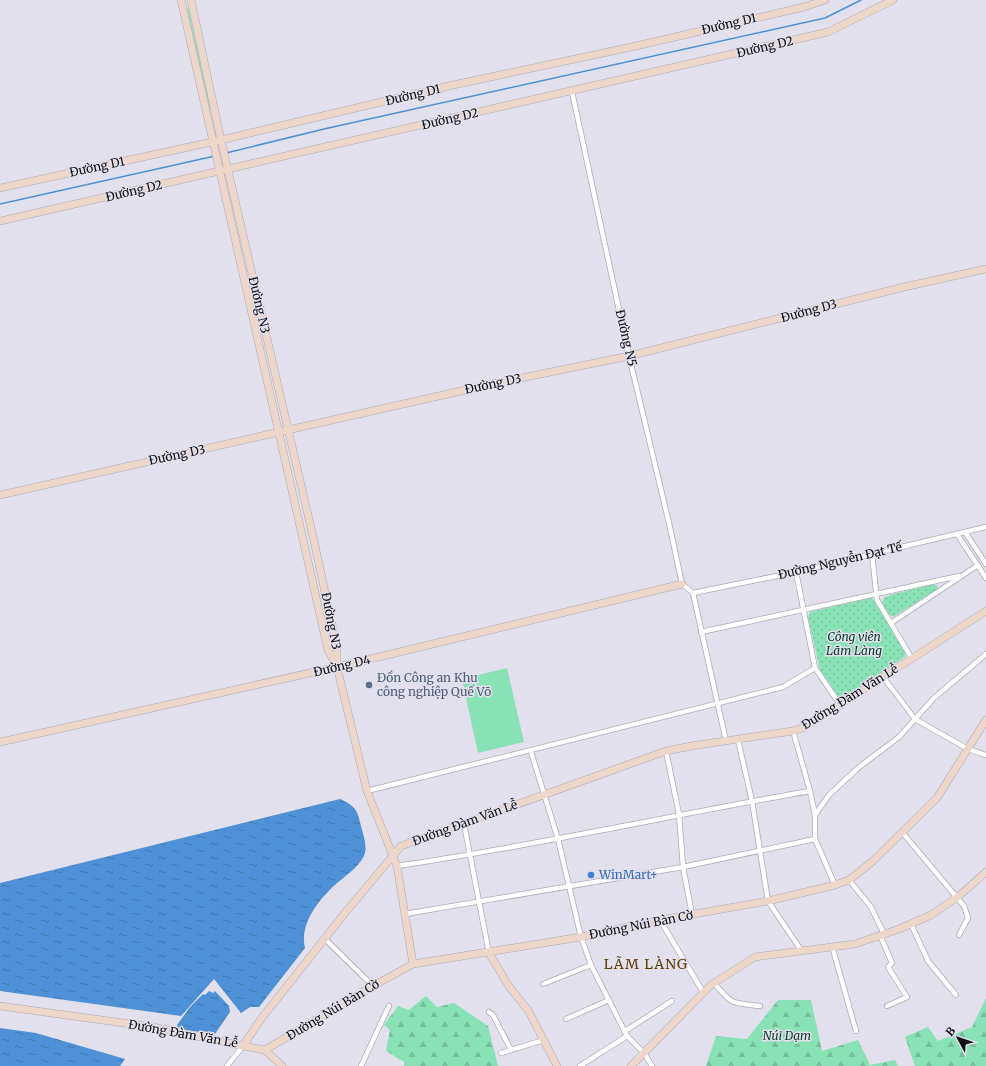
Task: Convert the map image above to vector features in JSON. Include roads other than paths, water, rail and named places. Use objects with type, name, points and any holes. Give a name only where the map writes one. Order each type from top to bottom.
[{"type":"street","name":"Đường N3","points":[[181,0],[218,143]]},
{"type":"street","name":"Đường N3","points":[[191,0],[248,303],[280,433],[328,650],[337,667]]},
{"type":"street","name":"Đường D1","points":[[0,188],[218,143],[452,85],[644,44],[804,7],[825,0]]},
{"type":"street","name":"Đường D2","points":[[0,222],[223,168],[572,92],[828,32],[894,0]]},
{"type":"street","name":"Đường N5","points":[[572,92],[629,356],[668,515],[682,584]]},
{"type":"street","name":"Đường N3","points":[[223,168],[258,300],[289,431],[337,648],[337,667]]},
{"type":"street","name":"Đường D3","points":[[0,495],[492,384],[629,356],[904,286],[986,269]]},
{"type":"street","points":[[248,303],[258,300]]},
{"type":"street","name":"Đường Nguyễn Đạt Tế","points":[[693,593],[796,572],[986,527]]},
{"type":"street","points":[[965,532],[986,564]]},
{"type":"street","points":[[957,534],[986,578]]},
{"type":"street","points":[[872,554],[878,595],[877,600],[912,659]]},
{"type":"street","points":[[891,623],[959,576],[978,565]]},
{"type":"street","points":[[796,572],[815,668],[841,706]]},
{"type":"street","points":[[701,632],[804,609],[878,595],[959,576]]},
{"type":"street","points":[[682,584],[693,593],[726,741]]},
{"type":"street","name":"Đường D4","points":[[0,742],[337,667],[682,584]]},
{"type":"street","name":"Đường Đàm Văn Lễ","points":[[0,1006],[153,1027],[243,1046],[261,1019],[401,846],[666,751],[793,731],[805,727],[841,706],[883,677],[986,611]]},
{"type":"street","points":[[814,814],[829,795],[858,768],[899,736],[934,698],[986,654]]},
{"type":"street","points":[[337,667],[367,791],[393,854],[413,964]]},
{"type":"street","points":[[367,791],[531,752],[783,687],[815,668]]},
{"type":"street","points":[[883,677],[915,719],[968,749],[986,755]]},
{"type":"street","name":"Đường Núi Bàn Cờ","points":[[265,1050],[413,964],[489,953],[768,901],[835,885],[849,880],[873,861],[937,798],[986,720]]},
{"type":"street","points":[[793,731],[810,791],[814,814],[815,839],[835,885]]},
{"type":"street","points":[[738,740],[752,801],[768,901],[801,950]]},
{"type":"street","points":[[666,751],[680,814],[683,867],[692,914]]},
{"type":"street","points":[[531,752],[558,839],[581,936],[591,965],[626,1034],[644,1053],[652,1066]]},
{"type":"street","points":[[396,866],[470,855],[680,814],[810,791]]},
{"type":"street","points":[[464,824],[489,953],[510,988],[528,1010],[557,1066]]},
{"type":"street","points":[[902,832],[964,906],[968,918],[960,936]]},
{"type":"street","points":[[405,914],[479,903],[683,867],[815,839]]},
{"type":"street","points":[[631,1066],[703,992],[714,983],[755,957],[855,944],[882,935],[932,915],[957,898],[986,872]]},
{"type":"street","points":[[849,880],[871,907],[892,963],[888,967],[907,997],[887,1006]]},
{"type":"street","points":[[660,920],[703,992]]},
{"type":"street","points":[[911,924],[928,961],[956,995]]},
{"type":"street","points":[[325,939],[373,986]]},
{"type":"street","points":[[832,946],[856,1031]]},
{"type":"street","points":[[542,984],[591,965]]},
{"type":"street","points":[[714,983],[723,996],[730,1001],[760,1006]]},
{"type":"street","points":[[566,1020],[609,1000]]},
{"type":"street","points":[[580,1066],[672,1001]]},
{"type":"street","points":[[361,1066],[389,1006]]},
{"type":"street","points":[[489,1012],[493,1015],[511,1050]]},
{"type":"street","points":[[501,1053],[544,1040]]},
{"type":"street","points":[[227,1066],[243,1046],[265,1050],[282,1066]]},
{"type":"water","points":[[340,799],[352,806],[357,812],[364,837],[364,856],[355,868],[336,884],[317,905],[305,930],[305,948],[259,1007],[250,1007],[241,1013],[214,979],[181,1016],[0,991],[0,883]]},
{"type":"water","points":[[209,991],[213,993],[215,991],[229,1006],[230,1012],[215,1034],[178,1029],[177,1025],[190,1007],[203,994],[205,995]]},
{"type":"water","points":[[0,1028],[36,1033],[125,1059],[120,1066],[0,1066]]},
{"type":"waterway","points":[[226,153],[324,129],[825,18],[861,0]]},
{"type":"waterway","points":[[0,204],[215,156]]},
{"type":"place","name":"Đồn Công an Khu công nghiệp Quế Võ","points":[[369,685]]},
{"type":"place","name":"WinMart+","points":[[591,875]]},
{"type":"district","name":"LÃM LÀNG","points":[[646,964]]},
{"type":"park label","name":"Công viên Lãm Làng","points":[[854,644]]},
{"type":"park label","name":"Núi Dạm","points":[[787,1036]]}]
